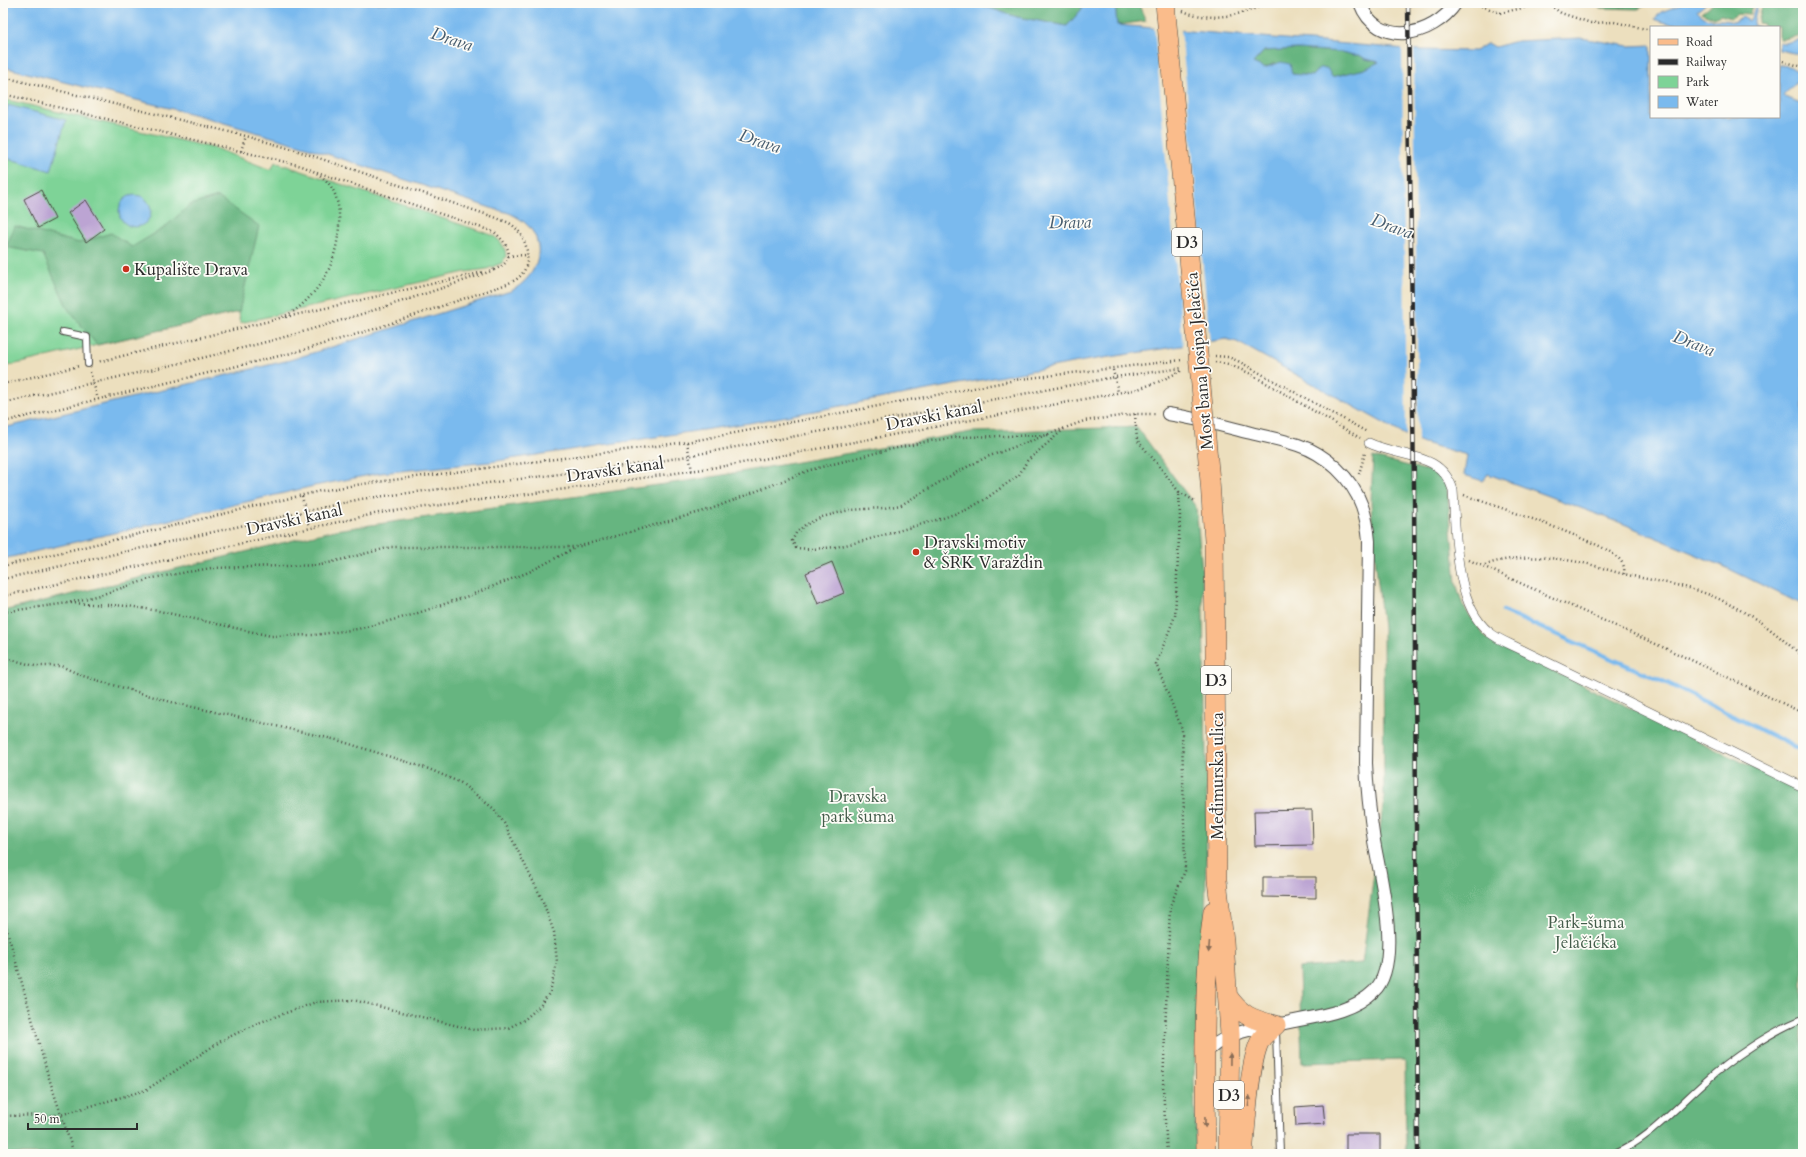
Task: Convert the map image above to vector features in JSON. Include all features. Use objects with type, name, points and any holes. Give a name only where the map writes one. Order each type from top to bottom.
[{"type":"main road","name":"Most bana Josipa Jelačića","points":[[1171,6],[1210,481]]},
{"type":"main road","name":"Međimurska ulica","points":[[1210,481],[1214,549],[1217,880],[1224,941],[1230,1035],[1228,1154]]},
{"type":"main road","name":"Međimurska ulica","points":[[1206,1154],[1204,1055],[1208,966],[1217,880]]},
{"type":"main road","points":[[1227,995],[1234,1006],[1243,1014],[1252,1019],[1276,1025]]},
{"type":"main road","points":[[1243,1154],[1252,1076],[1257,1048],[1262,1038],[1276,1025]]},
{"type":"street","points":[[1360,3],[1369,19],[1377,26],[1388,32],[1400,34],[1413,32],[1431,26],[1451,11],[1456,3]]},
{"type":"street","points":[[1168,414],[1188,417],[1299,445],[1318,454],[1332,464],[1346,478],[1357,493],[1364,510],[1369,541],[1366,763],[1367,797],[1383,881],[1388,926],[1386,969],[1382,981],[1375,991],[1358,1003],[1333,1013],[1230,1035],[1212,1046],[1204,1055]]},
{"type":"street","points":[[1369,443],[1387,451],[1428,460],[1445,472],[1450,481],[1452,490],[1458,555],[1465,591],[1471,609],[1488,632],[1803,787]]},
{"type":"lane","points":[[63,332],[87,337],[88,364]]},
{"type":"lane","points":[[1614,1154],[1653,1130],[1724,1065],[1772,1034],[1803,1019]]},
{"type":"lane","points":[[1276,1025],[1280,1154]]},
{"type":"path","points":[[1171,6],[1190,14],[1227,16],[1241,14],[1267,3]]},
{"type":"path","points":[[1474,3],[1500,12],[1546,3],[1561,12],[1591,23],[1614,22],[1650,30]]},
{"type":"path","points":[[1780,60],[1803,67]]},
{"type":"path","points":[[3,77],[246,136],[295,150],[510,223],[522,238],[528,260],[524,271],[518,278],[507,284],[389,324],[300,351],[98,398],[3,422]]},
{"type":"path","points":[[3,94],[310,169],[494,232],[503,239],[508,249],[508,260],[503,266],[394,305],[291,335],[3,404]]},
{"type":"path","points":[[241,151],[246,136]]},
{"type":"path","points":[[274,320],[286,316],[298,308],[315,291],[326,275],[336,244],[339,213],[334,193],[330,185],[324,179],[310,169]]},
{"type":"path","points":[[508,256],[527,255]]},
{"type":"path","points":[[3,384],[460,276],[494,270]]},
{"type":"path","points":[[1211,356],[1218,355],[1228,357],[1251,368],[1368,433]]},
{"type":"path","points":[[3,566],[302,496],[362,484],[687,442],[1021,379],[1113,370],[1188,359]]},
{"type":"path","points":[[1212,362],[1228,364],[1249,373],[1369,443],[1361,464],[1359,480]]},
{"type":"path","points":[[88,364],[98,398]]},
{"type":"path","name":"Dravski kanal","points":[[3,596],[379,512],[739,464],[1148,386],[1187,368],[1115,377]]},
{"type":"path","points":[[1249,373],[1251,368]]},
{"type":"path","points":[[1113,370],[1118,392]]},
{"type":"path","points":[[3,580],[361,500],[655,462],[1115,377]]},
{"type":"path","points":[[1064,429],[1027,462],[1019,475],[984,500],[966,510],[863,541],[836,547],[812,549],[796,548],[792,541],[796,533],[805,525],[822,518],[849,510],[884,508],[901,505],[957,472],[987,458],[1084,421],[1135,414],[1168,414]]},
{"type":"path","points":[[1135,414],[1137,440],[1179,492],[1196,501]]},
{"type":"path","points":[[68,603],[128,606],[159,611],[271,636],[314,635],[358,629],[412,615],[471,595],[529,572],[577,547],[711,509],[810,470],[879,452],[930,441],[960,437],[1049,435]]},
{"type":"path","points":[[687,442],[692,471]]},
{"type":"path","points":[[1167,1154],[1163,1086],[1170,906],[1185,871],[1182,730],[1156,664],[1174,616],[1180,517],[1179,492]]},
{"type":"path","points":[[1463,495],[1568,532],[1592,543],[1617,557],[1625,569],[1624,574]]},
{"type":"path","points":[[302,496],[309,527]]},
{"type":"path","points":[[3,612],[68,603],[103,594],[153,578],[212,568],[321,565],[391,547],[577,547]]},
{"type":"path","points":[[1803,656],[1762,624],[1719,599],[1665,581],[1624,574],[1578,562],[1538,558],[1499,560],[1484,566],[1689,658],[1803,713]]},
{"type":"path","points":[[3,657],[35,666],[61,666],[83,676],[171,702],[338,740],[429,769],[461,783],[494,809],[504,823],[542,899],[554,932],[557,962],[550,992],[540,1006],[524,1020],[508,1028],[474,1030],[353,1000],[316,1002],[258,1023],[221,1041],[146,1090],[60,1115],[3,1116]]},
{"type":"path","points":[[3,916],[30,1016],[60,1115],[74,1154]]},
{"type":"green space","points":[[974,3],[1081,3],[1082,9],[1067,26],[1017,17]]},
{"type":"green space","points":[[1115,3],[1138,3],[1146,21],[1117,25]]},
{"type":"green space","points":[[1601,3],[1651,3],[1638,9],[1599,8]]},
{"type":"green space","points":[[1714,3],[1753,3],[1749,15],[1737,14],[1731,18],[1721,15],[1713,18],[1702,12]]},
{"type":"green space","points":[[1763,3],[1803,3],[1803,35],[1780,39],[1780,26],[1764,26],[1763,24],[1758,23]]},
{"type":"green space","points":[[1297,49],[1341,52],[1359,55],[1366,59],[1379,62],[1366,69],[1331,77],[1319,68],[1312,76],[1292,74],[1275,63],[1264,68],[1253,63],[1264,51]]},
{"type":"green space","name":"Kupalište Drava","points":[[3,99],[217,149],[271,170],[275,162],[489,234],[501,242],[506,256],[502,263],[487,269],[465,272],[240,323],[239,312],[3,367]]},
{"type":"green space","points":[[218,197],[259,226],[239,312],[97,345],[68,309],[43,254],[6,247],[15,226],[79,243],[111,233],[132,247],[164,228],[190,205]]},
{"type":"green space","name":"Dravska park šuma","points":[[1137,427],[1196,507],[1202,570],[1207,802],[1205,938],[1194,1075],[1196,1154],[3,1154],[3,611],[335,530],[694,480],[971,432]]},
{"type":"green space","name":"Park-šuma Jelačićka","points":[[1373,457],[1437,473],[1447,487],[1456,583],[1463,606],[1486,638],[1803,792],[1803,1154],[1406,1154],[1405,1060],[1302,1063],[1299,968],[1362,963],[1384,799],[1383,628],[1373,539],[1371,501]]},
{"type":"water","name":"Drava","points":[[3,3],[974,3],[1017,17],[1067,26],[1082,9],[1081,3],[1115,3],[1117,25],[1419,50],[1475,51],[1488,43],[1495,47],[1517,41],[1581,38],[1629,46],[1650,45],[1650,118],[1780,118],[1780,65],[1789,66],[1799,72],[1799,79],[1783,96],[1803,104],[1803,605],[1725,567],[1624,524],[1488,474],[1483,481],[1464,475],[1467,455],[1424,443],[1405,435],[1252,350],[1237,342],[1226,339],[1084,361],[749,423],[490,462],[380,473],[314,486],[3,559],[3,428],[290,360],[511,291],[522,284],[536,265],[538,244],[534,233],[526,224],[515,216],[306,147],[197,115],[3,67]],"holes":[[[1297,49],[1341,52],[1359,55],[1366,59],[1379,62],[1365,69],[1332,77],[1327,68],[1319,68],[1312,76],[1292,74],[1290,64],[1281,62],[1264,68],[1253,63],[1264,51]]]},
{"type":"water","points":[[1685,3],[1707,3],[1697,11],[1706,18],[1733,22],[1742,17],[1749,21],[1756,3],[1758,3],[1753,25],[1756,26],[1682,26],[1655,19],[1661,12]]},
{"type":"water","points":[[1803,39],[1803,55],[1780,50],[1780,42],[1784,43]]},
{"type":"water","points":[[8,105],[66,120],[51,171],[3,157],[3,127]]},
{"type":"water","points":[[132,195],[138,195],[148,202],[151,211],[150,217],[144,224],[138,227],[132,227],[122,220],[119,214],[119,208],[126,198]]},
{"type":"pier","points":[[1154,26],[1181,29],[1210,343],[1183,347]]},
{"type":"pier","points":[[1402,47],[1414,48],[1418,442],[1406,437]]},
{"type":"building","points":[[41,190],[55,219],[38,228],[24,199]]},
{"type":"building","points":[[86,200],[104,229],[86,242],[68,213]]},
{"type":"building","points":[[832,562],[844,593],[818,604],[806,573]]},
{"type":"building","points":[[1312,810],[1313,845],[1255,846],[1254,811]]},
{"type":"building","points":[[1263,877],[1316,877],[1316,898],[1263,897]]},
{"type":"building","points":[[1323,1105],[1325,1124],[1296,1126],[1295,1107]]},
{"type":"building","points":[[1346,1134],[1380,1134],[1380,1154],[1346,1154]]},
{"type":"waterway","points":[[1503,611],[1667,683],[1803,751]]},
{"type":"railway","points":[[1408,3],[1414,487],[1418,1154]]},
{"type":"place","name":"Kupalište Drava","points":[[126,269]]},
{"type":"place","name":"Dravski motiv & ŠRK Varaždin","points":[[916,552]]}]
